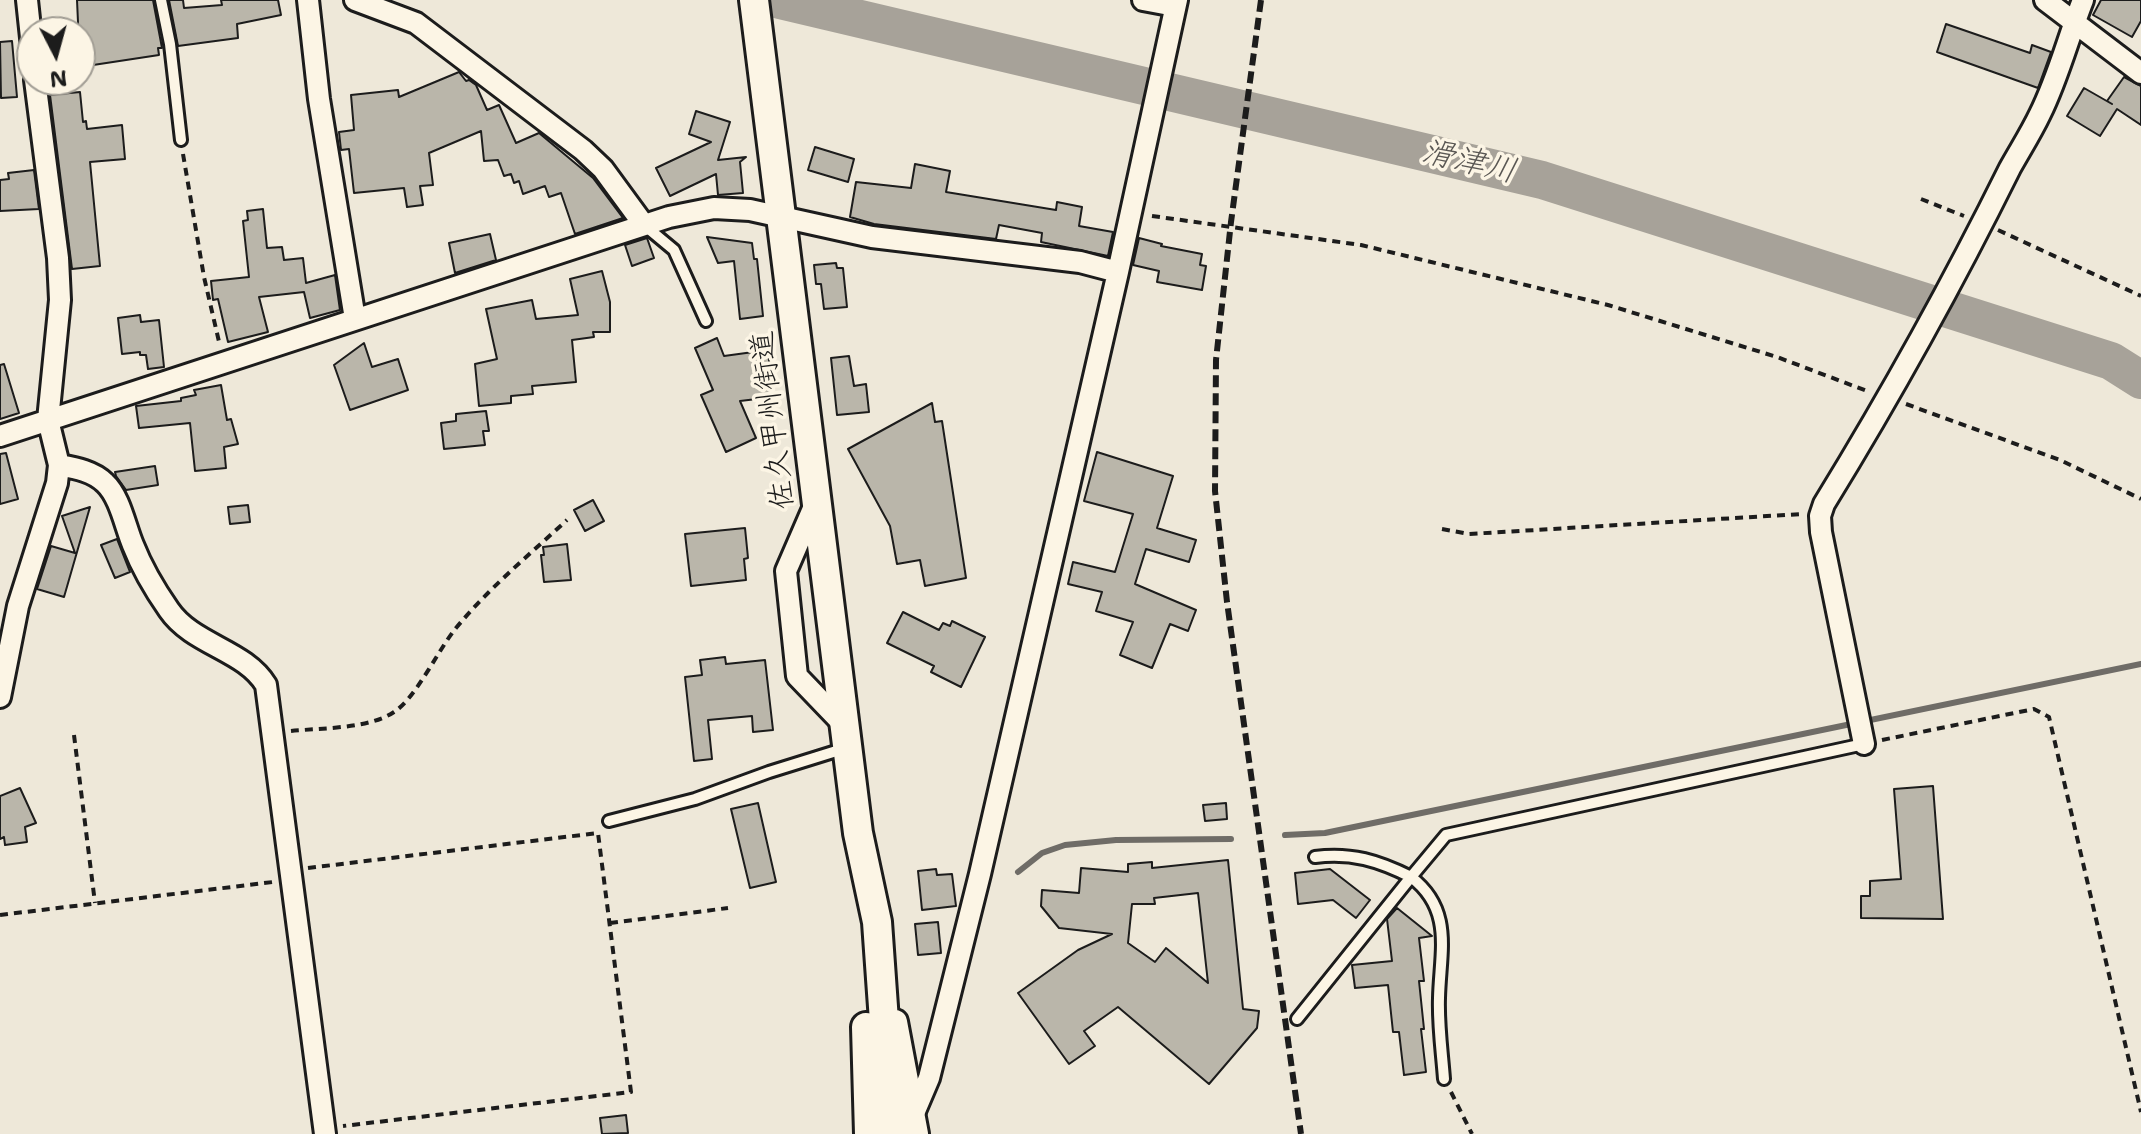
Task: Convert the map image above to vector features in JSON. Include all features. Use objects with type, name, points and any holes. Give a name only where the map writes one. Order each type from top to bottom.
[{"type":"main road","name":"佐久甲州街道","points":[[754,0],[858,833],[877,922],[902,1130]]},
{"type":"main road","name":"佐久甲州街道","points":[[858,833],[869,1134]]},
{"type":"street","points":[[308,0],[319,99],[355,319]]},
{"type":"street","points":[[355,0],[416,23],[583,150],[603,169],[644,225]]},
{"type":"street","points":[[902,1130],[929,1078],[954,983],[1118,272],[1175,9],[1143,0]]},
{"type":"street","points":[[2045,0],[2141,73]]},
{"type":"street","points":[[1863,738],[1820,516],[1824,504],[1890,396],[2040,115],[2083,0]]},
{"type":"street","points":[[0,697],[9,607],[57,483],[59,465],[48,420],[60,300],[58,258],[37,96]]},
{"type":"street","points":[[0,436],[669,217],[714,208],[750,210],[872,237],[1080,262],[1118,272]]},
{"type":"street","points":[[59,465],[90,473],[108,485],[134,549],[174,617],[261,676],[266,685],[325,1131]]},
{"type":"street","points":[[817,498],[786,571],[797,676],[846,736]]},
{"type":"street","points":[[868,1076],[902,1130]]},
{"type":"lane","points":[[161,0],[170,44],[181,140]]},
{"type":"lane","points":[[644,225],[674,250],[706,321]]},
{"type":"lane","points":[[609,821],[695,799],[769,772],[846,736]]},
{"type":"lane","points":[[1297,1019],[1446,835],[1863,738]]},
{"type":"lane","points":[[1315,857],[1336,854],[1359,856],[1411,877],[1425,888],[1433,902],[1444,941],[1438,999],[1444,1079]]},
{"type":"path","points":[[181,140],[204,277],[224,362]]},
{"type":"path","points":[[1921,199],[2141,296]]},
{"type":"path","points":[[1131,208],[1230,228],[1361,245],[1608,305],[1777,357],[1890,396],[2060,460],[2141,499]]},
{"type":"path","points":[[1442,529],[1469,534],[1802,514],[1820,516]]},
{"type":"path","points":[[273,733],[367,722],[395,712],[482,598],[567,520]]},
{"type":"path","points":[[1863,738],[2034,709],[2049,717],[2141,1112]]},
{"type":"path","points":[[74,735],[95,903]]},
{"type":"path","points":[[0,915],[598,833],[631,1092],[325,1131]]},
{"type":"path","points":[[610,923],[728,908]]},
{"type":"path","points":[[1444,1079],[1472,1134]]},
{"type":"building","points":[[77,0],[153,0],[162,48],[158,48],[159,55],[96,65],[96,16],[78,16]]},
{"type":"building","points":[[169,0],[183,0],[184,8],[222,5],[221,0],[278,0],[281,15],[237,24],[238,38],[178,46]]},
{"type":"building","points":[[2101,0],[2141,0],[2141,21],[2132,37],[2093,15]]},
{"type":"building","points":[[1946,24],[2030,53],[2032,45],[2051,52],[2038,88],[1937,52]]},
{"type":"building","points":[[12,41],[17,97],[1,98],[0,42]]},
{"type":"building","points":[[459,72],[466,81],[476,85],[487,110],[499,105],[516,143],[539,133],[593,178],[623,218],[575,234],[561,193],[549,197],[545,186],[523,194],[519,181],[514,183],[511,174],[504,176],[498,160],[484,161],[481,131],[429,153],[433,185],[420,186],[423,205],[407,207],[404,188],[354,193],[349,149],[341,150],[339,132],[354,130],[351,95],[398,90],[399,97]]},
{"type":"building","points":[[2124,77],[2141,86],[2141,125],[2117,109],[2100,136],[2067,116],[2084,88],[2112,104],[2107,101]]},
{"type":"building","points":[[50,96],[80,96],[83,122],[86,121],[87,129],[122,125],[125,159],[90,162],[100,266],[72,269]]},
{"type":"building","points":[[696,111],[730,122],[718,160],[746,157],[740,162],[743,193],[718,195],[716,174],[670,196],[656,168],[711,142],[689,134]]},
{"type":"building","points":[[815,147],[854,159],[848,182],[808,170]]},
{"type":"building","points":[[915,164],[950,171],[946,192],[1056,210],[1057,202],[1082,207],[1079,226],[1113,232],[1108,256],[1041,242],[1042,233],[999,225],[996,239],[874,224],[850,217],[856,182],[911,188]]},
{"type":"building","points":[[34,170],[39,209],[0,211],[0,180],[9,179],[8,173]]},
{"type":"building","points":[[263,209],[267,248],[282,247],[284,260],[303,258],[306,283],[335,275],[340,310],[310,318],[304,292],[259,297],[268,332],[228,342],[218,299],[213,300],[211,281],[249,277],[243,221],[248,220],[247,211]]},
{"type":"building","points":[[490,234],[496,260],[455,273],[449,243]]},
{"type":"building","points":[[707,237],[752,243],[754,259],[757,259],[763,316],[740,319],[734,261],[718,263]]},
{"type":"building","points":[[647,238],[654,258],[632,266],[625,245]]},
{"type":"building","points":[[1139,238],[1202,254],[1200,265],[1206,266],[1202,290],[1157,282],[1159,271],[1133,265]]},
{"type":"building","points":[[836,263],[837,268],[843,268],[847,307],[824,309],[821,284],[816,284],[814,265]]},
{"type":"building","points":[[602,271],[610,302],[610,332],[593,332],[594,337],[572,340],[576,382],[532,386],[533,394],[511,396],[511,403],[479,406],[475,364],[497,359],[486,309],[532,300],[536,319],[578,315],[570,279]]},
{"type":"building","points":[[140,315],[141,322],[159,320],[164,367],[148,369],[146,355],[140,355],[140,352],[122,354],[118,318]]},
{"type":"building","points":[[717,338],[724,356],[768,350],[772,391],[765,398],[740,401],[756,438],[726,452],[701,395],[713,390],[695,348]]},
{"type":"building","points":[[364,343],[372,367],[398,359],[408,390],[350,410],[334,365]]},
{"type":"building","points":[[849,356],[854,386],[866,384],[869,412],[837,415],[831,358]]},
{"type":"building","points":[[4,364],[19,413],[0,419],[0,365]]},
{"type":"building","points":[[221,385],[227,420],[231,419],[238,444],[224,447],[226,468],[195,471],[190,423],[139,428],[136,406],[181,401],[181,398],[196,395],[194,390]]},
{"type":"building","points":[[932,403],[935,422],[942,421],[966,578],[925,586],[920,560],[897,564],[890,526],[848,449]]},
{"type":"building","points":[[486,411],[489,431],[483,431],[485,445],[444,449],[441,423],[456,421],[456,414]]},
{"type":"building","points":[[1097,452],[1173,476],[1157,528],[1196,540],[1189,562],[1146,549],[1135,584],[1196,610],[1188,631],[1170,624],[1152,668],[1120,655],[1133,622],[1096,611],[1102,592],[1068,584],[1073,562],[1115,572],[1133,514],[1084,501]]},
{"type":"building","points":[[6,453],[18,499],[0,504],[0,454]]},
{"type":"building","points":[[155,466],[158,485],[126,490],[115,472]]},
{"type":"building","points":[[593,500],[604,521],[585,531],[574,510]]},
{"type":"building","points":[[248,505],[250,522],[230,524],[228,507]]},
{"type":"building","points":[[90,507],[64,597],[37,589],[51,546],[75,553],[62,516]]},
{"type":"building","points":[[745,528],[748,558],[744,559],[746,580],[691,586],[685,534]]},
{"type":"building","points":[[117,539],[130,572],[115,578],[101,545]]},
{"type":"building","points":[[567,544],[571,580],[544,582],[543,547]]},
{"type":"building","points":[[903,612],[939,630],[943,623],[950,626],[952,621],[985,637],[961,687],[931,672],[934,666],[887,643]]},
{"type":"building","points":[[725,657],[726,664],[765,660],[773,730],[753,732],[752,716],[708,720],[712,759],[694,761],[685,677],[702,675],[700,660]]},
{"type":"building","points":[[1933,786],[1943,919],[1861,918],[1861,896],[1870,896],[1870,881],[1901,879],[1894,789]]},
{"type":"building","points":[[20,788],[36,823],[25,827],[27,842],[5,845],[4,837],[0,839],[0,796]]},
{"type":"building","points":[[758,803],[776,882],[750,888],[731,809]]},
{"type":"building","points":[[1226,803],[1227,819],[1205,821],[1203,805]]},
{"type":"building","points":[[1228,860],[1243,1009],[1259,1011],[1257,1028],[1209,1084],[1118,1007],[1084,1031],[1095,1046],[1069,1064],[1018,993],[1078,950],[1112,934],[1059,928],[1041,906],[1042,890],[1079,893],[1081,868],[1128,872],[1128,864],[1152,862],[1152,868]],"holes":[[[1198,893],[1208,983],[1166,948],[1155,962],[1128,943],[1132,904],[1155,904],[1154,898]]]},
{"type":"building","points":[[936,869],[937,875],[952,874],[956,906],[922,910],[918,871]]},
{"type":"building","points":[[1330,869],[1370,900],[1356,918],[1333,900],[1298,904],[1295,873]]},
{"type":"building","points":[[1397,908],[1432,936],[1419,938],[1424,981],[1419,981],[1424,1029],[1421,1029],[1426,1072],[1404,1075],[1399,1032],[1393,1032],[1388,985],[1355,988],[1352,965],[1392,961],[1387,919]]},
{"type":"building","points":[[938,922],[941,953],[918,955],[915,924]]},
{"type":"building","points":[[626,1115],[628,1133],[602,1134],[600,1118]]},
{"type":"waterway","name":"滑津川","points":[[780,0],[1542,180],[2111,361],[2141,380]]},
{"type":"waterway","points":[[1285,835],[1325,833],[2141,664]]},
{"type":"waterway","points":[[1018,872],[1042,853],[1065,845],[1116,840],[1231,839]]},
{"type":"railway","points":[[1261,0],[1216,360],[1215,491],[1227,602],[1301,1134]]}]
